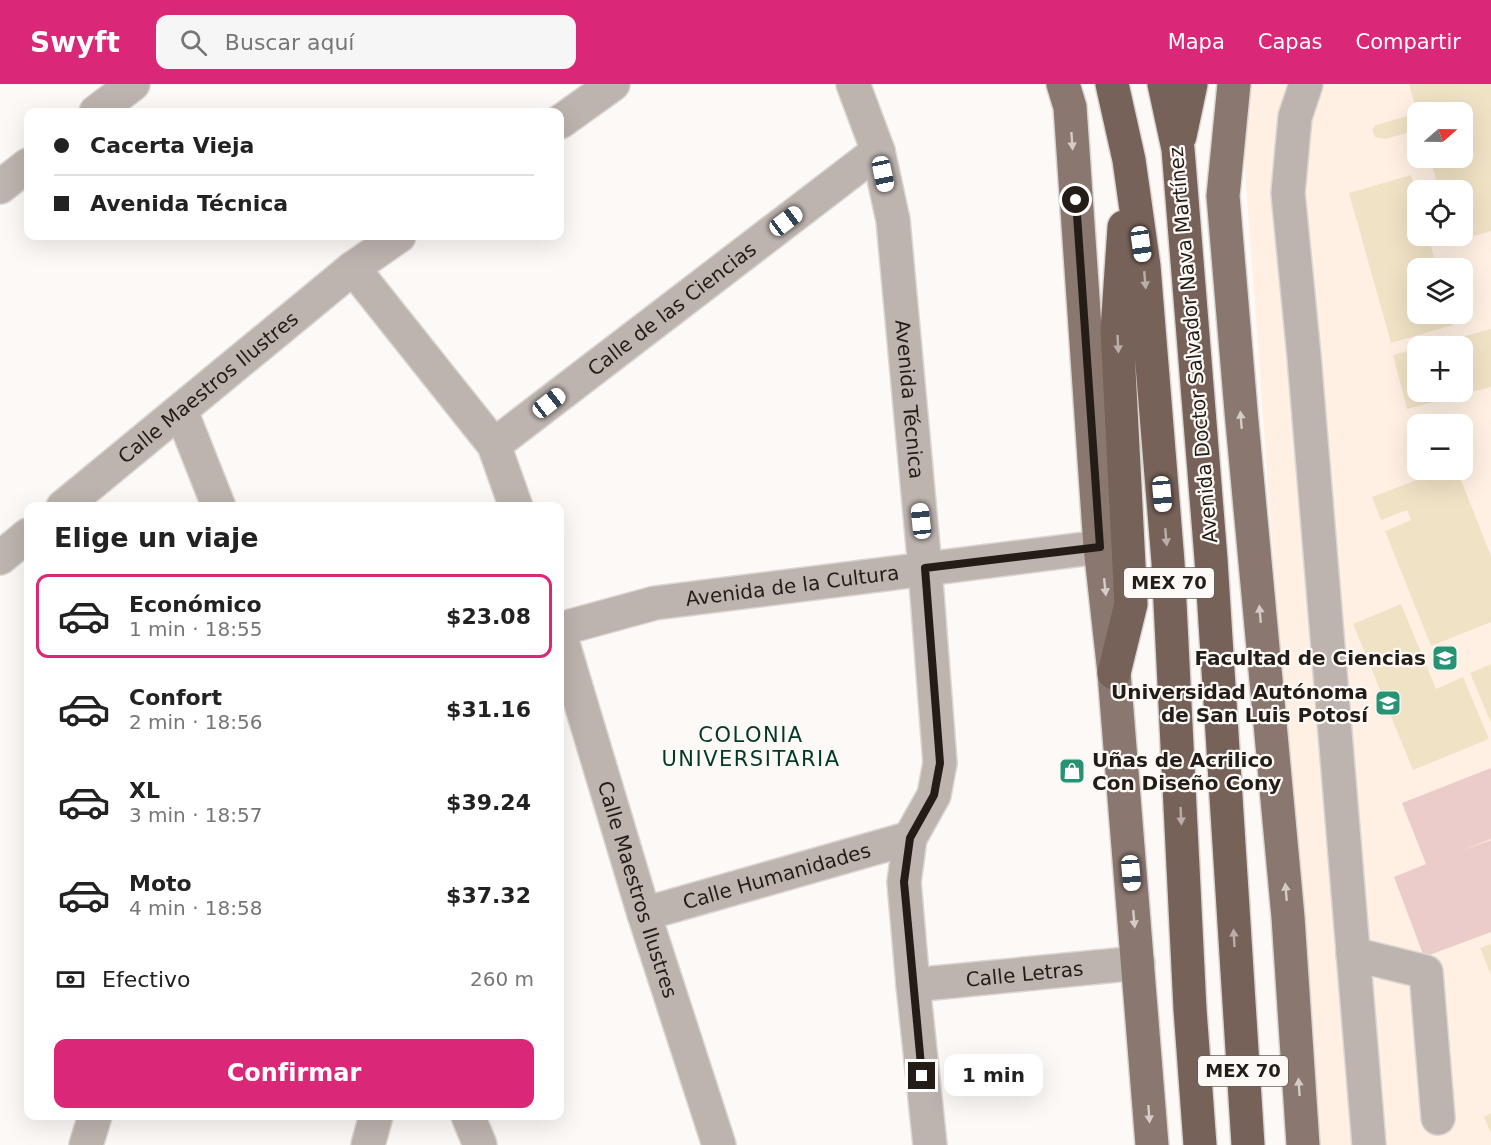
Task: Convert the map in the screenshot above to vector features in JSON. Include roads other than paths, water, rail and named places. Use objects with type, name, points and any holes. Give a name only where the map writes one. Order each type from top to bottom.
[{"type":"highway","name":"MEX 70","points":[[1112,84],[1129,160],[1144,266],[1168,562],[1190,1009],[1200,1145]]},
{"type":"highway","name":"Avenida Doctor Salvador Nava Martínez","points":[[1164,84],[1178,149],[1211,559],[1248,1145]]},
{"type":"highway","points":[[1178,149],[1191,84]]},
{"type":"highway","points":[[1114,673],[1131,604],[1117,330],[1129,160]]},
{"type":"main road","points":[[1063,84],[1070,107],[1100,547],[1114,673],[1152,1145]]},
{"type":"main road","points":[[1234,84],[1223,196],[1288,917],[1303,1145]]},
{"type":"street","points":[[101,108],[133,84]]},
{"type":"street","points":[[564,119],[613,84]]},
{"type":"street","name":"Avenida Técnica","points":[[853,84],[878,151],[893,220],[925,568],[940,763],[934,795],[910,838],[904,882],[930,1145]]},
{"type":"street","points":[[1306,84],[1295,117],[1288,194],[1304,356],[1369,1145]]},
{"type":"street","name":"Calle de las Ciencias","points":[[494,445],[878,151]]},
{"type":"street","points":[[0,187],[24,168]]},
{"type":"street","name":"Calle Maestros Ilustres","points":[[69,502],[353,268],[393,240]]},
{"type":"street","points":[[353,268],[494,445],[514,502]]},
{"type":"street","points":[[181,411],[217,502]]},
{"type":"street","points":[[0,558],[24,538]]},
{"type":"street","name":"Avenida de la Cultura","points":[[564,628],[656,603],[1100,547]]},
{"type":"street","name":"Calle Maestros Ilustres","points":[[564,647],[644,914],[719,1145]]},
{"type":"street","name":"Calle Humanidades","points":[[644,914],[910,838]]},
{"type":"street","points":[[1353,954],[1426,972],[1438,1118]]},
{"type":"street","name":"Calle Letras","points":[[913,985],[1138,963]]},
{"type":"street","points":[[86,1145],[94,1120]]},
{"type":"street","points":[[368,1145],[375,1120]]},
{"type":"street","points":[[470,1120],[480,1145]]},
{"type":"place","name":"Facultad de Ciencias","points":[[1445,658]]},
{"type":"place","name":"Universidad Autónoma de San Luis Potosí","points":[[1388,703]]},
{"type":"place","name":"Uñas de Acrilico Con Diseño Cony","points":[[1072,771]]},
{"type":"district","name":"COLONIA UNIVERSITARIA","points":[[751,747]]}]
